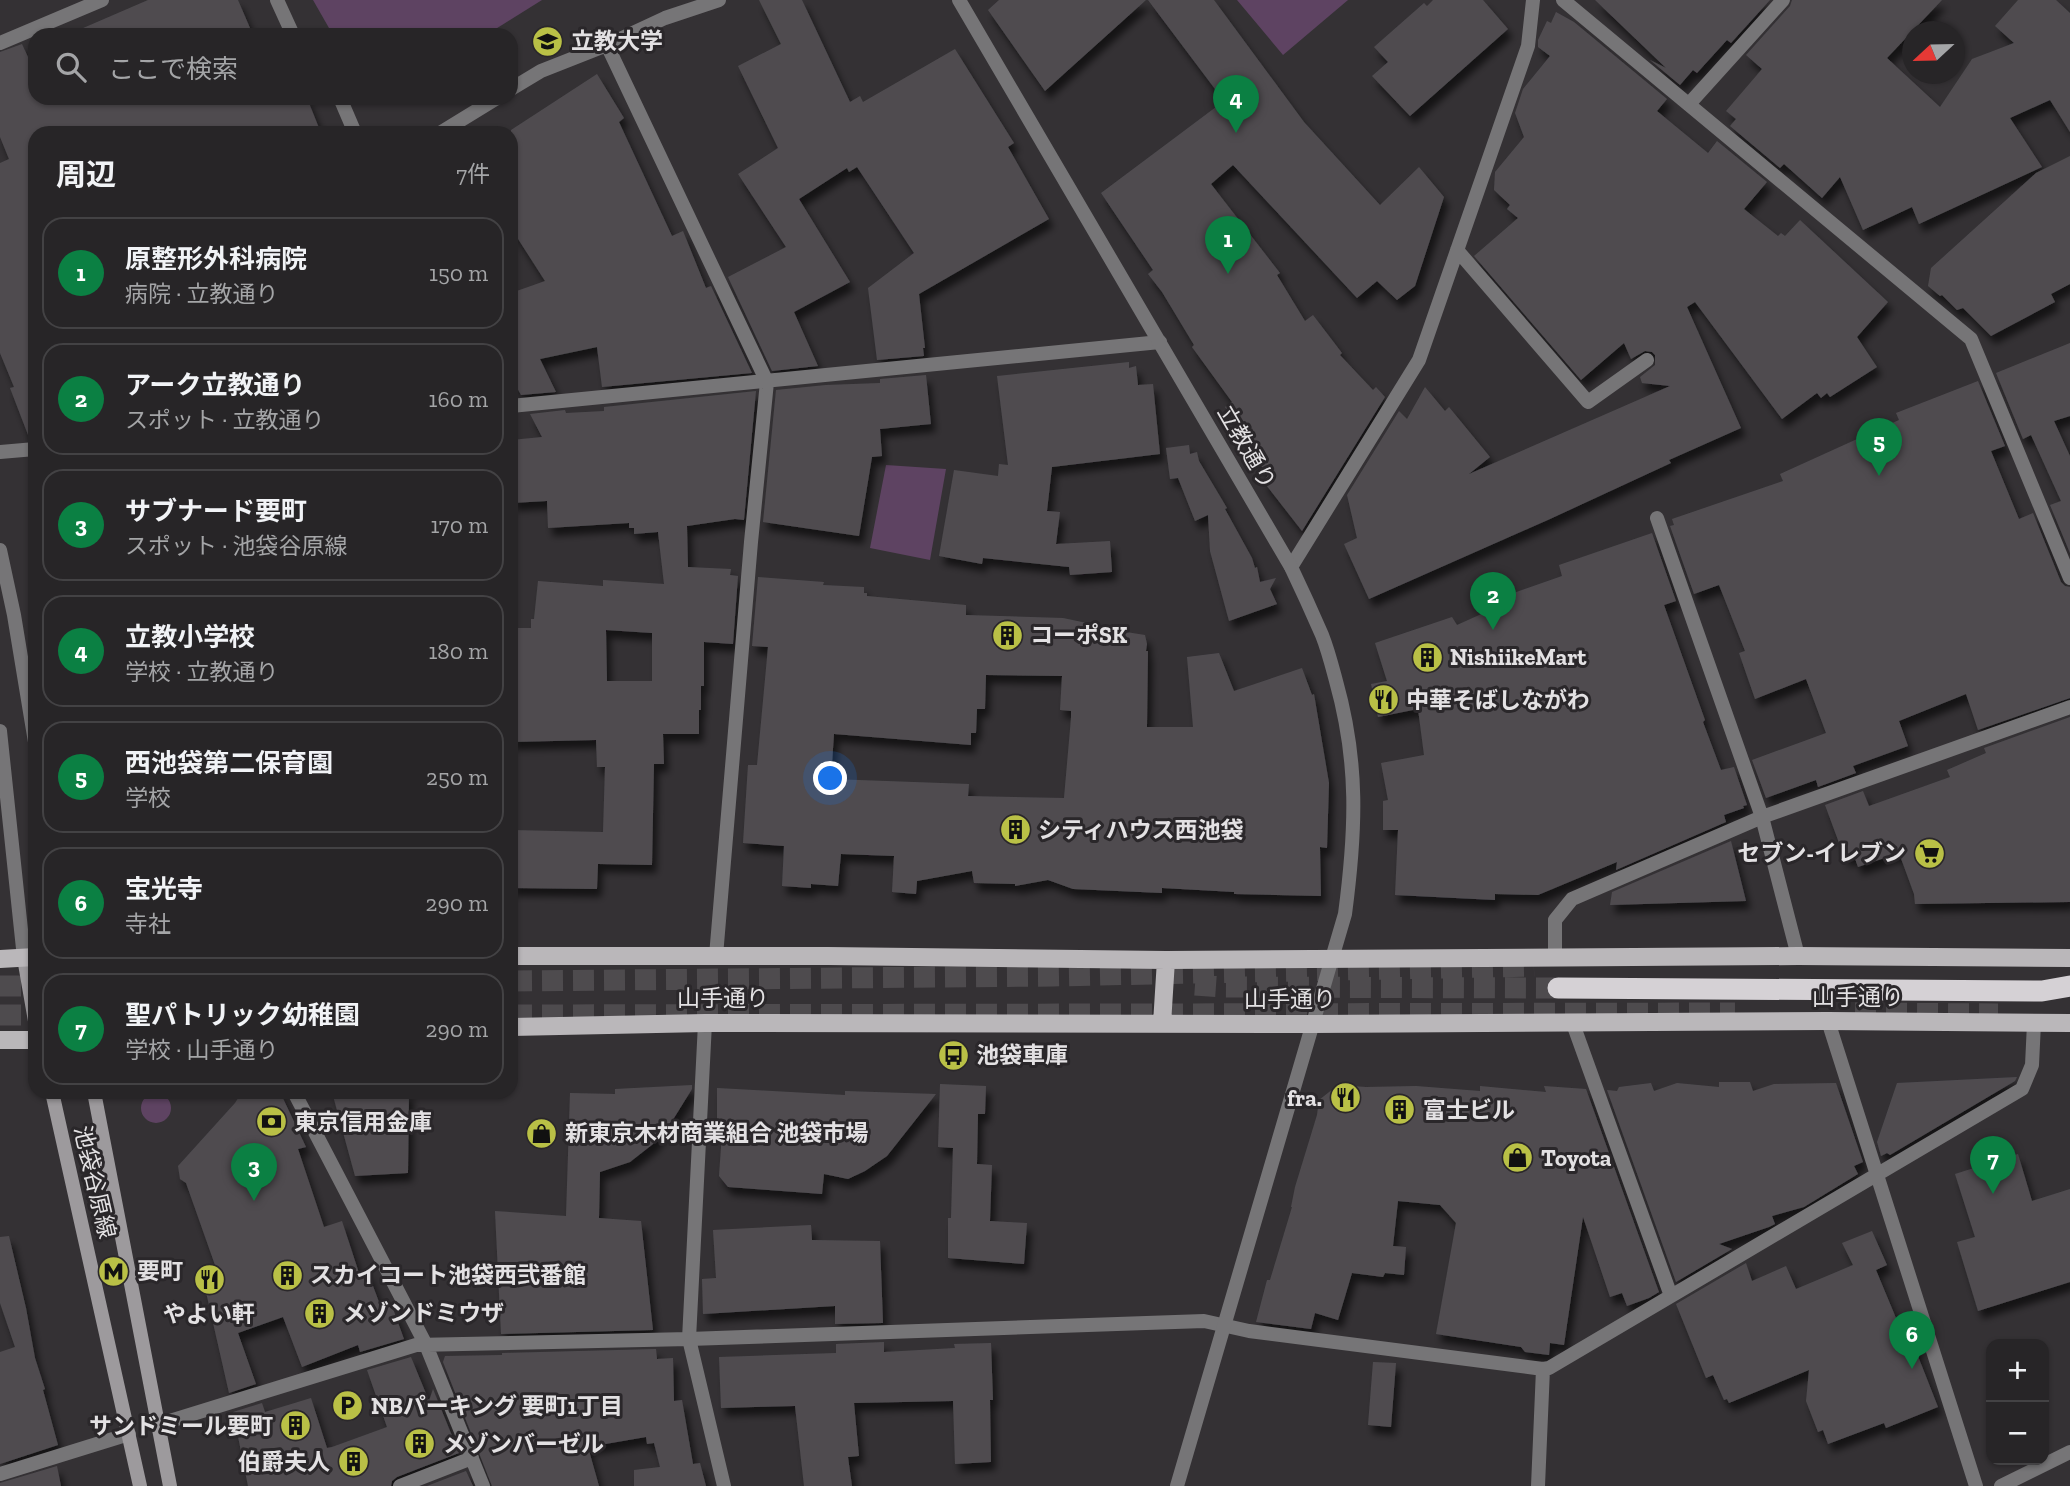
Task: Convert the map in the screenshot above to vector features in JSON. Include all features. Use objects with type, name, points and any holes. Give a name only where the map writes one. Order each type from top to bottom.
[{"type":"highway","points":[[1558,988],[2042,991],[2070,986]]},
{"type":"main road","name":"山手通り","points":[[518,956],[1166,960],[1798,956],[2070,958]]},
{"type":"main road","points":[[0,959],[28,958]]},
{"type":"main road","points":[[1162,1024],[1166,960]]},
{"type":"main road","name":"山手通り","points":[[518,1027],[705,1023],[2070,1023]]},
{"type":"main road","points":[[0,1040],[28,1040]]},
{"type":"main road","name":"池袋谷原線","points":[[54,1099],[140,1486]]},
{"type":"main road","name":"池袋谷原線","points":[[95,1099],[170,1486]]},
{"type":"street","points":[[36,28],[102,0]]},
{"type":"street","points":[[277,0],[290,28]]},
{"type":"street","points":[[518,85],[541,71],[665,18],[719,0]]},
{"type":"street","name":"立教通り","points":[[959,0],[1291,567],[1322,636],[1341,698],[1351,746],[1354,782],[1353,851],[1346,914],[1177,1486]]},
{"type":"street","points":[[1291,567],[1419,360],[1528,46],[1533,0]]},
{"type":"street","points":[[1563,0],[1971,339],[2070,578]]},
{"type":"street","points":[[1689,104],[1783,0]]},
{"type":"street","points":[[0,43],[28,31]]},
{"type":"street","points":[[607,45],[767,382],[716,956]]},
{"type":"street","points":[[343,105],[352,126]]},
{"type":"street","points":[[451,126],[486,105]]},
{"type":"street","points":[[1457,250],[1588,402],[1647,360]]},
{"type":"street","points":[[518,405],[1160,342]]},
{"type":"street","points":[[0,452],[28,450]]},
{"type":"street","points":[[1657,518],[1762,817],[1798,956]]},
{"type":"street","points":[[0,550],[28,702]]},
{"type":"street","points":[[1555,958],[1555,920],[1572,899],[1762,817],[2070,707]]},
{"type":"street","points":[[0,731],[28,950]]},
{"type":"street","points":[[1572,1021],[1671,1296]]},
{"type":"street","points":[[1828,1021],[1976,1486]]},
{"type":"street","points":[[705,1023],[690,1339],[724,1486]]},
{"type":"street","points":[[157,1426],[416,1345],[690,1339],[1204,1321],[1249,1331],[1549,1368],[2022,1089],[2032,1065],[2034,1023]]},
{"type":"street","points":[[298,1099],[426,1345],[483,1486]]},
{"type":"street","points":[[1538,1486],[1543,1369]]},
{"type":"street","points":[[0,1474],[129,1434]]},
{"type":"street","points":[[2001,1486],[2070,1452]]},
{"type":"street","points":[[400,1486],[472,1458]]},
{"type":"shaded area","points":[[313,0],[542,0],[497,28],[329,28]]},
{"type":"shaded area","points":[[1237,0],[1348,0],[1283,55]]},
{"type":"shaded area","points":[[886,465],[946,469],[930,560],[870,548]]},
{"type":"shaded area","points":[[144,1099],[168,1099],[170,1114],[162,1122],[150,1122],[142,1114]]},
{"type":"building","points":[[148,0],[238,0],[250,28],[83,28]]},
{"type":"building","points":[[759,0],[802,0],[850,102],[860,96],[863,102],[955,49],[1014,143],[1008,147],[1049,219],[919,294],[924,356],[877,360],[868,288],[914,253],[857,167],[849,172],[847,168],[799,199],[850,282],[794,312],[818,366],[772,371],[728,277],[786,247],[738,174],[778,148],[738,66],[781,44]]},
{"type":"building","points":[[999,0],[1146,0],[1045,91],[988,10]]},
{"type":"building","points":[[1148,0],[1214,0],[1304,122],[1380,205],[1419,167],[1444,197],[1415,286],[1397,300],[1377,281],[1357,298],[1233,165],[1211,184],[1280,273],[1277,275],[1305,321],[1313,315],[1342,353],[1340,355],[1373,390],[1376,387],[1385,397],[1302,531],[1263,481],[1268,476],[1225,407],[1232,402],[1192,347],[1194,345],[1148,274],[1153,270],[1101,193],[1224,101]]},
{"type":"building","points":[[1433,0],[1483,0],[1508,29],[1410,116],[1372,76],[1388,62],[1374,47],[1424,3],[1427,6]]},
{"type":"building","points":[[1595,0],[1770,0],[1731,43],[1727,40],[1697,73],[1693,70],[1680,85],[1650,60],[1666,68]]},
{"type":"building","points":[[1792,0],[1942,0],[1922,21],[1902,21],[1902,42],[1887,58],[1902,72],[1902,84],[1915,84],[1940,107],[1955,84],[1965,84],[1965,70],[1972,59],[2014,43],[1995,26],[2018,0],[2056,0],[2070,13],[2070,132],[2050,100],[2010,118],[2042,167],[1919,224],[1912,207],[1863,230],[1840,177],[1822,198],[1784,164],[1780,168],[1730,126],[1736,119],[1726,111],[1762,69],[1746,55],[1790,6]]},
{"type":"building","points":[[1556,12],[1574,22],[1667,99],[1657,111],[1708,153],[1717,141],[1767,182],[1744,209],[1778,236],[1781,233],[1785,236],[1800,220],[1888,302],[1857,337],[1877,367],[1830,397],[1827,393],[1821,398],[1817,393],[1782,419],[1695,302],[1687,307],[1741,428],[1550,519],[1369,599],[1344,544],[1357,538],[1347,495],[1399,411],[1407,419],[1425,387],[1445,411],[1449,407],[1490,457],[1469,474],[1670,386],[1642,383],[1640,377],[1655,365],[1655,355],[1645,351],[1631,359],[1624,343],[1581,380],[1474,256],[1518,218],[1507,209],[1510,205],[1494,190],[1495,172],[1524,137],[1515,113],[1523,89],[1550,56],[1538,47],[1538,40],[1547,21],[1551,23]]},
{"type":"building","points":[[22,44],[28,57],[28,105],[310,105],[318,126],[28,126],[28,435],[10,388],[14,387],[0,353],[0,163],[9,159],[0,137],[0,52]]},
{"type":"building","points":[[597,74],[624,118],[619,122],[672,236],[683,231],[706,288],[711,286],[752,373],[602,387],[597,347],[540,359],[556,392],[521,395],[518,390],[518,291],[545,281],[518,239],[517,126]]},
{"type":"building","points":[[2070,156],[2070,284],[2051,294],[2055,302],[1991,336],[1963,308],[1957,310],[1928,286],[1931,268],[2036,173]]},
{"type":"building","points":[[2070,343],[2070,416],[2054,421],[2070,456],[2070,553],[2050,505],[2061,501],[2031,435],[2023,439],[1996,373]]},
{"type":"building","points":[[1129,362],[1129,368],[1136,366],[1138,385],[1153,384],[1160,454],[1052,467],[1047,511],[1060,512],[1056,544],[1110,541],[1112,572],[1070,575],[1069,567],[983,558],[982,564],[939,556],[954,470],[998,476],[999,464],[1008,465],[997,376]]},
{"type":"building","points":[[926,375],[931,424],[880,429],[882,456],[872,457],[859,536],[763,522],[776,390],[880,383],[880,379]]},
{"type":"building","points":[[1978,381],[2005,446],[1991,451],[2019,519],[2033,513],[2061,582],[2070,587],[2070,698],[1978,730],[1966,694],[1899,721],[1908,746],[1853,766],[1856,773],[1818,787],[1816,780],[1766,798],[1752,760],[1826,733],[1806,679],[1755,699],[1739,653],[1745,651],[1719,585],[1694,594],[1670,526],[1674,525],[1672,519],[1783,481],[1780,474],[1899,420],[1896,413]]},
{"type":"building","points":[[756,391],[744,520],[687,526],[688,567],[731,569],[730,575],[738,576],[733,644],[704,642],[704,686],[701,686],[699,734],[663,734],[664,764],[654,764],[652,865],[598,864],[597,889],[518,888],[518,830],[603,832],[605,767],[597,767],[596,740],[518,742],[518,628],[531,628],[538,581],[603,586],[603,580],[664,584],[658,532],[634,534],[634,528],[629,528],[629,523],[548,528],[547,501],[518,503],[518,439],[542,437],[530,414],[565,410],[566,413],[604,411],[604,407]],"holes":[[[606,630],[652,633],[652,681],[607,681]]]},
{"type":"building","points":[[1189,445],[1190,454],[1197,452],[1199,461],[1227,508],[1225,509],[1255,568],[1257,567],[1260,582],[1276,578],[1270,589],[1277,604],[1229,621],[1210,551],[1208,515],[1195,521],[1178,478],[1170,479],[1166,448]]},
{"type":"building","points":[[1652,533],[1676,601],[1664,605],[1705,720],[1703,722],[1721,770],[1734,767],[1747,805],[1724,815],[1726,822],[1616,870],[1617,862],[1538,895],[1495,894],[1495,900],[1395,895],[1398,830],[1383,830],[1383,801],[1388,800],[1381,763],[1424,755],[1418,709],[1378,717],[1371,684],[1387,681],[1375,643],[1452,617],[1457,625],[1508,602],[1505,596],[1562,576],[1559,565]]},
{"type":"building","points":[[758,577],[864,587],[867,596],[966,605],[966,615],[1063,618],[1145,635],[1148,651],[1147,727],[1193,727],[1187,657],[1219,653],[1234,691],[1302,668],[1312,695],[1314,694],[1329,783],[1327,848],[1320,847],[1321,896],[1234,894],[1162,888],[1162,893],[1073,889],[1048,880],[1015,886],[974,883],[972,871],[917,881],[916,894],[892,892],[894,856],[841,854],[838,886],[782,886],[784,846],[743,843],[748,765],[757,765],[768,647],[752,646]],"holes":[[[986,675],[1062,676],[1060,710],[1071,711],[1064,798],[968,796],[969,784],[831,779],[834,734],[971,745],[971,733],[976,733],[977,709],[985,709]]]},
{"type":"building","points":[[2070,717],[2070,902],[1915,904],[1899,853],[1858,867],[1854,856],[1845,859],[1825,805],[1863,791],[1869,806],[1950,777],[1947,770],[1986,753],[1984,748]]},
{"type":"building","points":[[1731,841],[1746,901],[1610,905],[1612,892]]},
{"type":"building","points":[[2017,1077],[2015,1081],[1890,1155],[1887,1153],[1881,1156],[1877,1142],[1897,1083]]},
{"type":"building","points":[[1719,1082],[1750,1082],[1753,1091],[1774,1084],[1836,1083],[1863,1162],[1854,1166],[1858,1174],[1804,1207],[1772,1216],[1775,1224],[1719,1244],[1732,1249],[1676,1282],[1607,1090],[1617,1091],[1619,1087],[1651,1083],[1654,1091],[1677,1083],[1719,1087]]},
{"type":"building","points":[[940,1084],[986,1086],[985,1114],[978,1114],[977,1164],[992,1165],[990,1221],[1027,1223],[1024,1264],[948,1258],[953,1148],[938,1147]]},
{"type":"building","points":[[692,1085],[674,1118],[653,1144],[630,1162],[600,1172],[599,1218],[641,1221],[653,1330],[501,1334],[495,1211],[566,1216],[570,1093],[615,1094],[615,1089]]},
{"type":"building","points":[[1338,1085],[1416,1086],[1480,1091],[1480,1086],[1546,1092],[1544,1086],[1586,1089],[1659,1292],[1627,1306],[1622,1293],[1610,1297],[1583,1217],[1564,1345],[1550,1343],[1549,1355],[1525,1352],[1521,1347],[1436,1334],[1456,1223],[1440,1205],[1398,1201],[1393,1246],[1406,1247],[1404,1275],[1385,1273],[1383,1277],[1352,1273],[1338,1320],[1315,1313],[1311,1329],[1256,1322],[1292,1207],[1319,1100]]},
{"type":"building","points":[[717,1088],[845,1095],[845,1091],[936,1094],[887,1156],[848,1179],[824,1174],[822,1194],[728,1187],[719,1176],[722,1133],[717,1131]]},
{"type":"building","points":[[238,1099],[283,1099],[306,1147],[298,1149],[324,1227],[342,1221],[359,1273],[367,1270],[382,1310],[392,1306],[404,1339],[360,1352],[358,1345],[302,1367],[283,1317],[238,1333],[256,1384],[229,1393],[201,1270],[215,1265],[186,1183],[180,1179],[178,1166]]},
{"type":"building","points":[[334,1099],[409,1099],[408,1173],[355,1176]]},
{"type":"building","points":[[2018,1154],[2032,1201],[2070,1189],[2070,1282],[1978,1311],[1957,1242],[1975,1237],[1955,1174]]},
{"type":"building","points":[[811,1225],[812,1240],[880,1241],[883,1323],[835,1324],[835,1306],[703,1314],[702,1279],[716,1278],[713,1230]]},
{"type":"building","points":[[1872,1231],[1887,1265],[1876,1270],[1901,1330],[1907,1328],[1938,1407],[1886,1428],[1884,1423],[1828,1444],[1823,1430],[1818,1432],[1806,1401],[1809,1370],[1729,1403],[1727,1399],[1724,1400],[1713,1375],[1706,1378],[1676,1304],[1746,1263],[1752,1281],[1786,1266],[1796,1289],[1853,1265],[1842,1243]]},
{"type":"building","points":[[9,1236],[35,1358],[58,1445],[0,1464],[0,1352],[15,1347],[0,1303],[0,1237]]},
{"type":"building","points":[[884,1342],[884,1352],[955,1348],[954,1344],[991,1343],[991,1462],[955,1464],[953,1401],[854,1403],[859,1456],[848,1457],[852,1486],[804,1486],[795,1406],[721,1408],[719,1357],[836,1353],[836,1344]]},
{"type":"building","points":[[656,1349],[657,1359],[673,1358],[674,1401],[682,1400],[693,1464],[700,1463],[706,1486],[634,1486],[634,1470],[660,1467],[654,1443],[647,1444],[646,1437],[588,1447],[599,1486],[492,1486],[443,1362],[445,1356]]},
{"type":"building","points":[[411,1357],[429,1401],[433,1389],[459,1453],[397,1477],[391,1486],[248,1486],[233,1412],[262,1403],[265,1412],[311,1398],[327,1448],[332,1447],[387,1427],[367,1370]]},
{"type":"building","points":[[1373,1362],[1396,1363],[1391,1427],[1368,1425]]},
{"type":"building","points":[[57,1466],[61,1486],[0,1486],[0,1483]]},
{"type":"building","points":[[466,1471],[473,1486],[427,1486]]},
{"type":"tunnel","points":[[518,981],[1053,976],[1534,966]]},
{"type":"tunnel","points":[[1195,985],[1558,988]]},
{"type":"tunnel","points":[[0,986],[28,986]]},
{"type":"tunnel","points":[[518,1015],[1735,1013]]},
{"type":"tunnel","points":[[1855,1013],[1998,1014]]},
{"type":"tunnel","points":[[0,1015],[28,1015]]},
{"type":"place","name":"立教大学","points":[[548,41]]},
{"type":"place","name":"立教小学校","points":[[1236,133]]},
{"type":"place","name":"原整形外科病院","points":[[1228,274]]},
{"type":"place","name":"西池袋第二保育園","points":[[1879,476]]},
{"type":"place","name":"アーク立教通り","points":[[1493,630]]},
{"type":"place","name":"コーポSK","points":[[1007,635]]},
{"type":"place","name":"NishiikeMart","points":[[1427,657]]},
{"type":"place","name":"中華そばしながわ","points":[[1383,700]]},
{"type":"place","name":"シティハウス西池袋","points":[[1015,830]]},
{"type":"place","name":"セブン-イレブン","points":[[1929,853]]},
{"type":"place","name":"池袋車庫","points":[[953,1055]]},
{"type":"place","name":"fra.","points":[[1345,1098]]},
{"type":"place","name":"富士ビル","points":[[1400,1110]]},
{"type":"place","name":"東京信用金庫","points":[[271,1122]]},
{"type":"place","name":"新東京木材商業組合 池袋市場","points":[[542,1133]]},
{"type":"place","name":"Toyota","points":[[1518,1158]]},
{"type":"place","name":"聖パトリック幼稚園","points":[[1993,1194]]},
{"type":"place","name":"サブナード要町","points":[[254,1201]]},
{"type":"place","name":"要町","points":[[114,1271]]},
{"type":"place","name":"スカイコート池袋西弐番館","points":[[287,1275]]},
{"type":"place","name":"やよい軒","points":[[209,1280]]},
{"type":"place","name":"メゾンドミウザ","points":[[320,1313]]},
{"type":"place","name":"宝光寺","points":[[1912,1369]]},
{"type":"place","name":"NBパーキング 要町1丁目","points":[[348,1406]]},
{"type":"place","name":"サンドミール要町","points":[[296,1426]]},
{"type":"place","name":"メゾンバーゼル","points":[[420,1444]]},
{"type":"place","name":"伯爵夫人","points":[[353,1462]]}]
